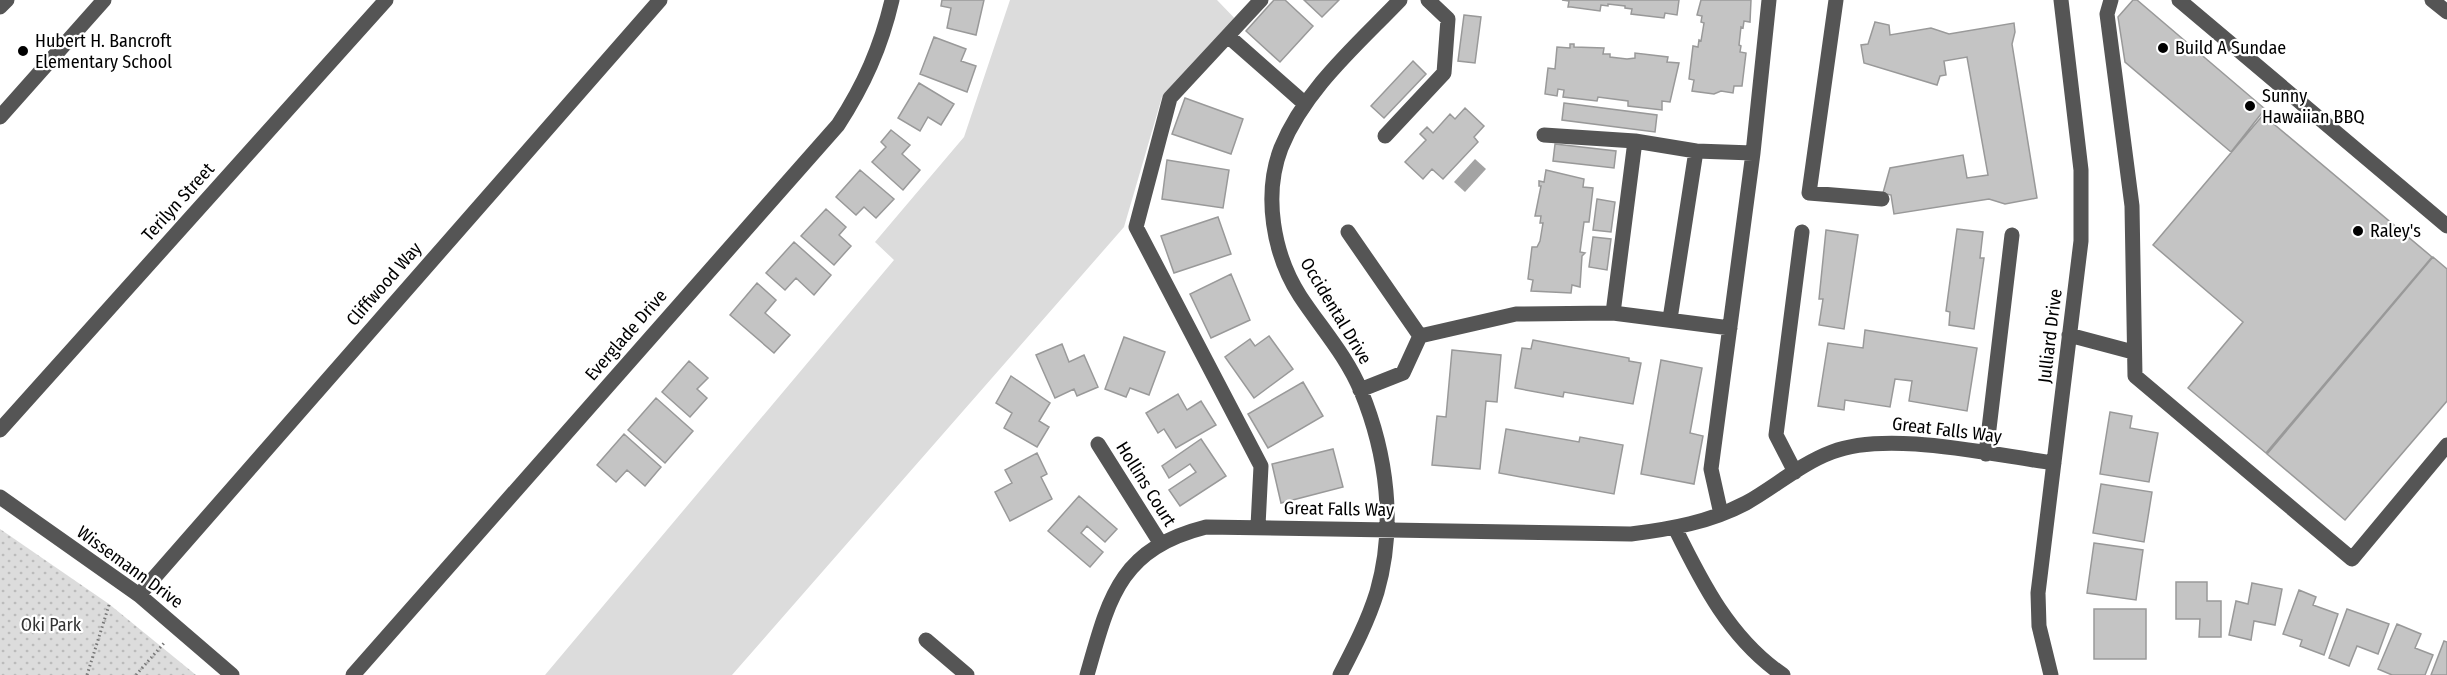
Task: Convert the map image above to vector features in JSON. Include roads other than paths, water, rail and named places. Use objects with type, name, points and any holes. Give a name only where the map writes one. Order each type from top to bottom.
[{"type":"street","points":[[0,7],[7,0]]},
{"type":"street","points":[[0,117],[104,0]]},
{"type":"street","name":"Terilyn Street","points":[[0,430],[386,0]]},
{"type":"street","name":"Cliffwood Way","points":[[139,596],[660,0]]},
{"type":"street","name":"Everglade Drive","points":[[353,675],[838,125],[873,66],[885,33],[892,0]]},
{"type":"street","points":[[1258,526],[1261,466],[1136,227],[1170,98],[1261,0]]},
{"type":"street","name":"Occidental Drive","points":[[1341,675],[1366,622],[1377,591],[1387,529],[1384,472],[1377,438],[1360,390],[1330,334],[1300,295],[1286,270],[1275,235],[1272,210],[1275,170],[1289,130],[1304,104],[1400,0]]},
{"type":"street","points":[[1385,136],[1444,73],[1448,19],[1428,0]]},
{"type":"street","points":[[1721,514],[1711,469],[1753,153],[1769,0]]},
{"type":"street","points":[[1836,0],[1809,193],[1882,199]]},
{"type":"street","name":"Julliard Drive","points":[[2051,675],[2039,626],[2038,593],[2081,241],[2082,200],[2061,0]]},
{"type":"street","points":[[2111,0],[2107,14],[2132,206],[2135,376],[2352,559],[2447,445]]},
{"type":"street","points":[[2179,0],[2447,226]]},
{"type":"street","points":[[2432,0],[2447,12]]},
{"type":"street","points":[[1228,36],[1304,104]]},
{"type":"street","points":[[1544,135],[1635,141],[1696,151],[1753,153]]},
{"type":"street","points":[[1613,313],[1635,141]]},
{"type":"street","points":[[1670,319],[1696,151]]},
{"type":"street","points":[[1348,232],[1420,336]]},
{"type":"street","points":[[1795,472],[1776,435],[1802,232]]},
{"type":"street","points":[[1986,454],[2012,235]]},
{"type":"street","points":[[1420,336],[1516,314],[1613,313],[1730,328]]},
{"type":"street","points":[[2070,335],[2133,352]]},
{"type":"street","points":[[1360,390],[1403,373],[1420,336]]},
{"type":"street","name":"Great Falls Way","points":[[1087,675],[1107,605],[1120,582],[1137,561],[1161,544],[1185,533],[1206,527],[1258,526],[1631,534],[1675,528],[1721,514],[1745,504],[1833,451],[1866,443],[1893,441],[2054,463]]},
{"type":"street","name":"Hollins Court","points":[[1098,444],[1161,544]]},
{"type":"street","name":"Wissemann Drive","points":[[0,497],[139,596],[232,675]]},
{"type":"street","points":[[1675,528],[1702,583],[1725,618],[1745,643],[1783,675]]},
{"type":"street","points":[[926,640],[967,675]]},
{"type":"place","name":"Build A Sundae","points":[[2163,48]]},
{"type":"place","name":"Hubert H. Bancroft Elementary School","points":[[23,51]]},
{"type":"place","name":"Sunny Hawaiian BBQ","points":[[2250,106]]},
{"type":"place","name":"Raley's","points":[[2358,231]]},
{"type":"park label","name":"Oki Park","points":[[51,625]]}]
